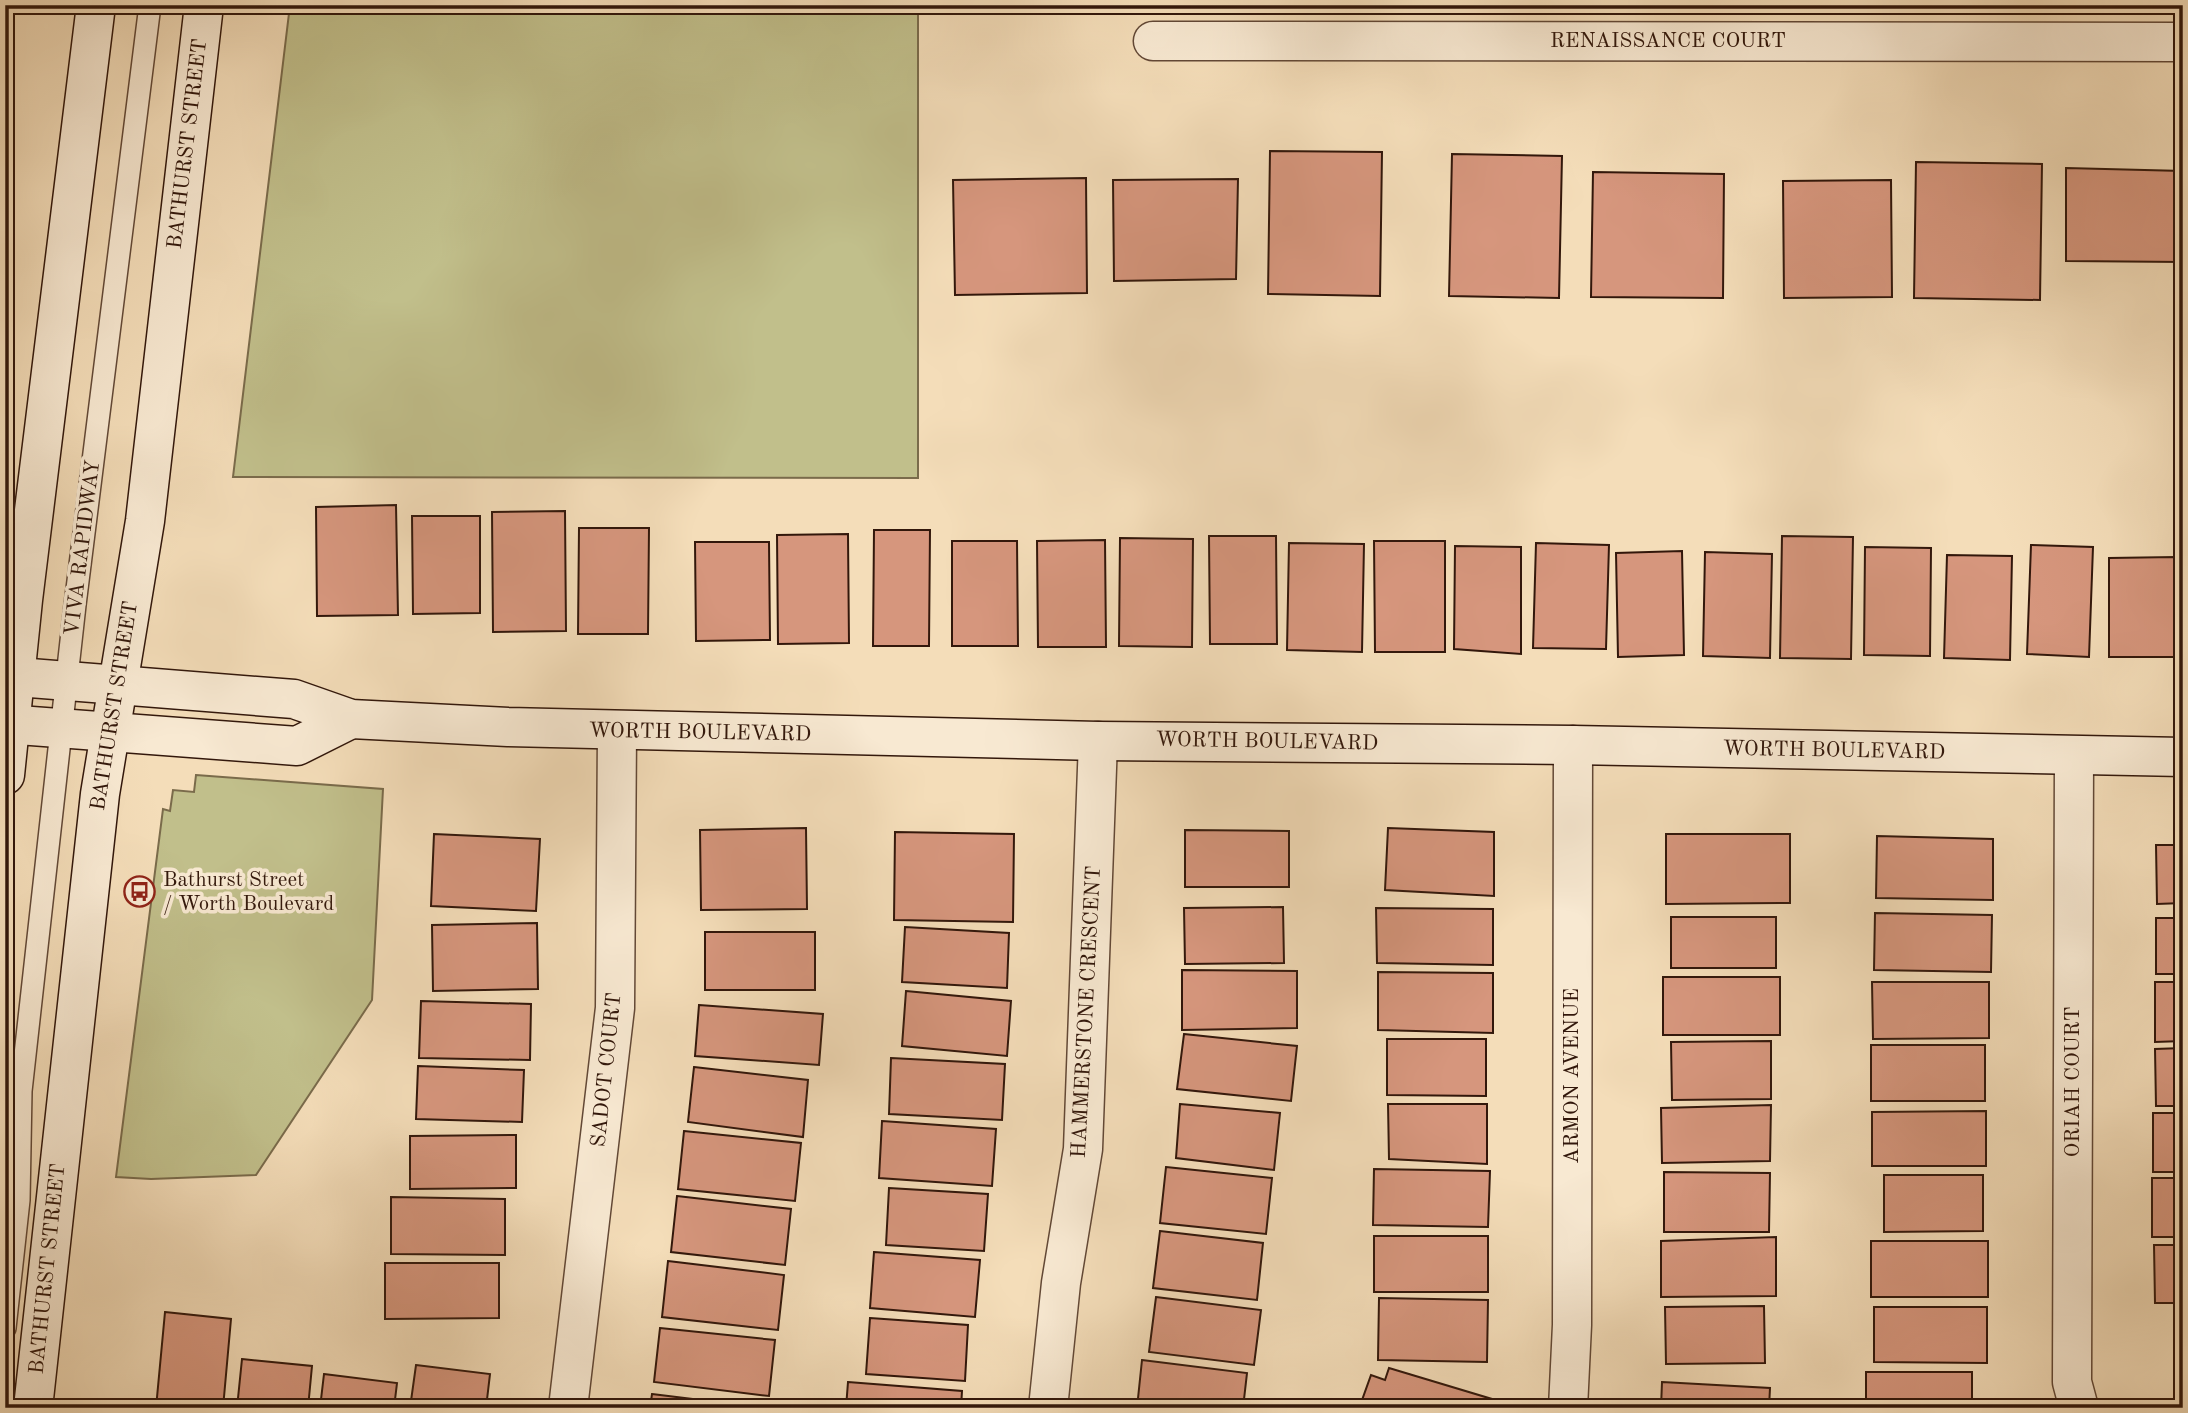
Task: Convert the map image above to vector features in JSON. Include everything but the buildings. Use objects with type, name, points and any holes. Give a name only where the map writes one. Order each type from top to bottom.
[{"type":"street","points":[[5,775],[11,676],[23,600],[96,5]]},
{"type":"street","name":"BATHURST STREET","points":[[33,1408],[100,794],[145,521],[204,5]]},
{"type":"street","name":"RENAISSANCE COURT","points":[[1153,41],[2183,42]]},
{"type":"street","name":"WORTH BOULEVARD","points":[[11,676],[118,687],[294,699],[351,719],[617,732],[1098,741],[1573,745],[2183,757]]},
{"type":"street","name":"WORTH BOULEVARD","points":[[9,724],[109,734],[297,746],[351,719]]},
{"type":"street","name":"SADOT COURT","points":[[568,1408],[615,1007],[617,732]]},
{"type":"street","name":"HAMMERSTONE CRESCENT","points":[[1048,1408],[1086,1109],[1098,741]]},
{"type":"street","name":"ARMON AVENUE","points":[[1568,1408],[1572,1325],[1573,745]]},
{"type":"street","name":"ORIAH COURT","points":[[2074,756],[2072,1382],[2079,1408]]},
{"type":"lane","name":"VIVA RAPIDWAY","points":[[5,1328],[19,1199],[21,1091],[61,730],[150,5]]},
{"type":"lane","name":"VIVA RAPIDWAY","points":[[5,1150],[21,1091]]},
{"type":"shaded area","points":[[290,5],[918,5],[918,478],[233,477]]},
{"type":"shaded area","points":[[196,775],[383,789],[372,1000],[256,1175],[151,1179],[116,1177],[163,809],[170,811],[173,790],[194,792]]},
{"type":"place","name":"Bathurst Street / Worth Boulevard","points":[[140,892]]}]
